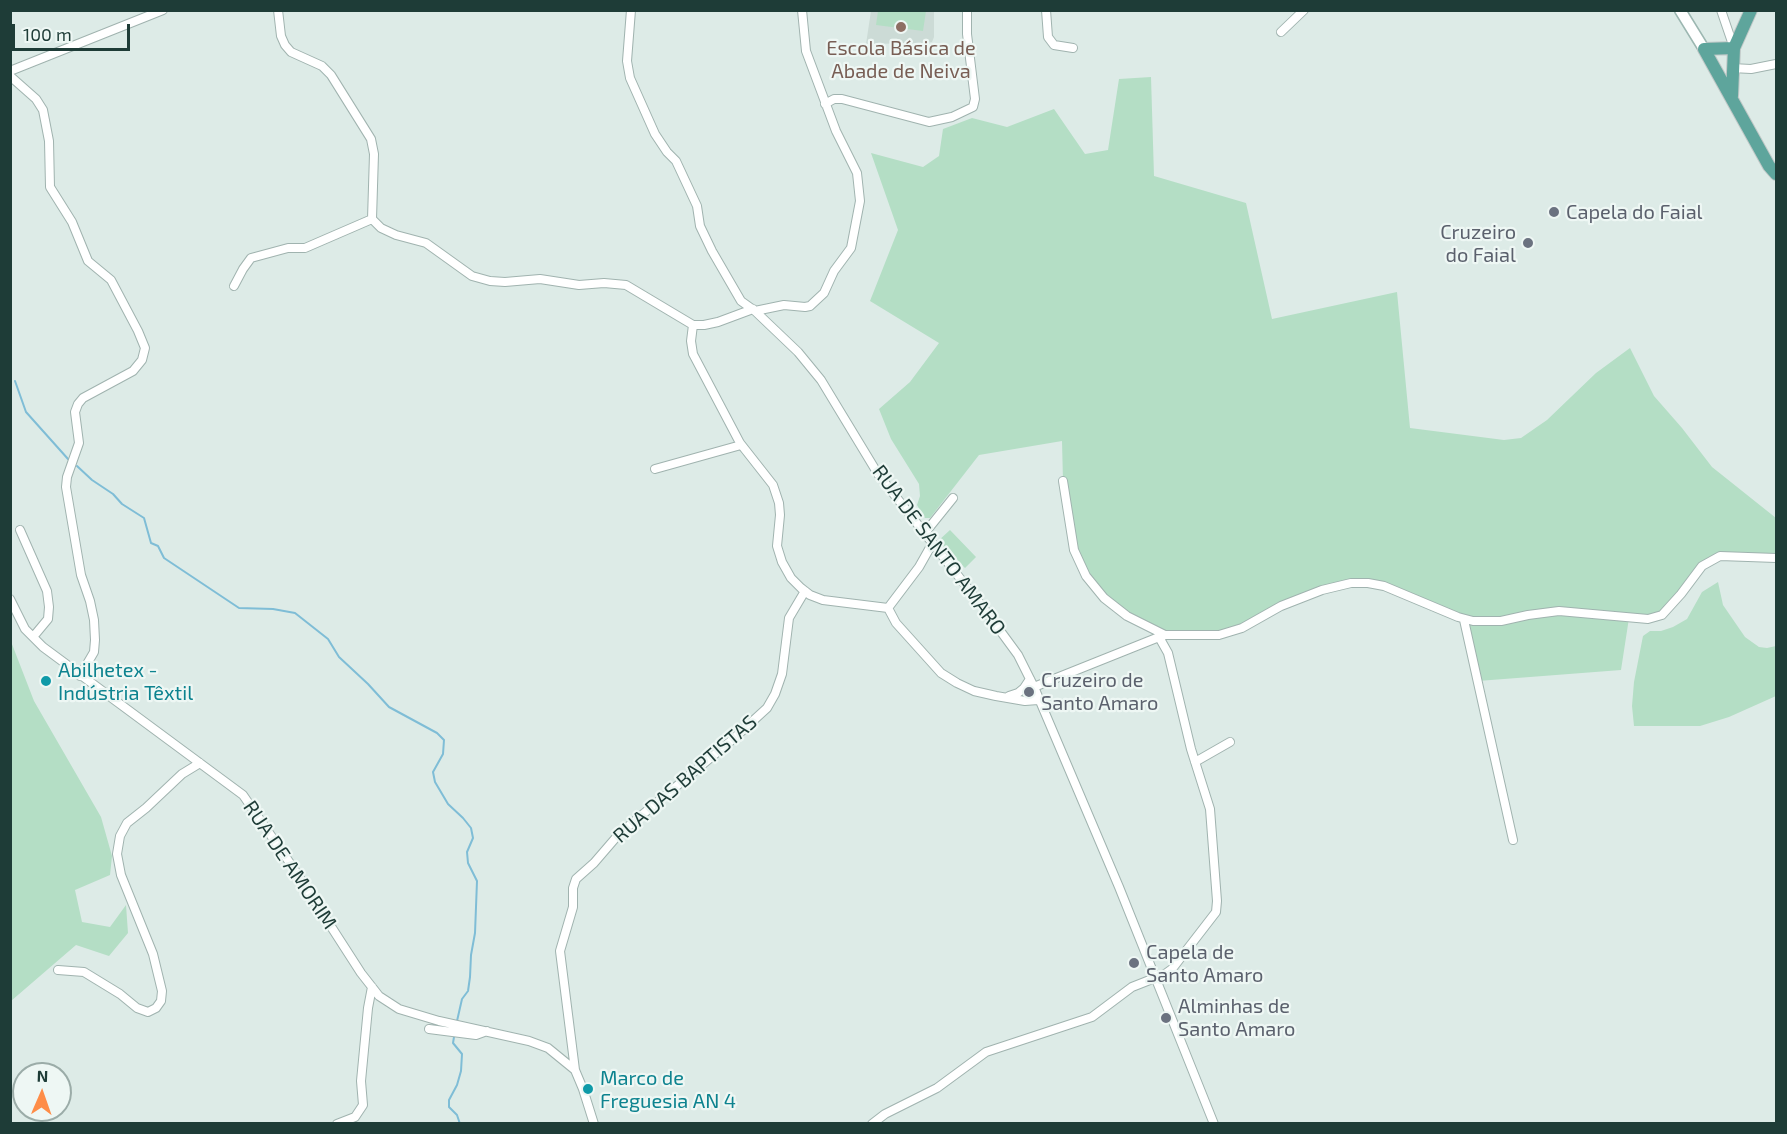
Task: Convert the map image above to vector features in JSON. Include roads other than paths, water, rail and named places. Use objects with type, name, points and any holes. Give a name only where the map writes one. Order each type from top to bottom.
[{"type":"main road","points":[[1680,10],[1715,67],[1769,166],[1776,174]]},
{"type":"main road","points":[[1732,98],[1733,59],[1751,10]]},
{"type":"main road","points":[[1704,49],[1733,59]]},
{"type":"main road","points":[[1715,67],[1722,56],[1733,59]]},
{"type":"street","points":[[10,71],[163,10]]},
{"type":"street","points":[[278,10],[281,36],[285,45],[291,52],[322,66],[331,75],[371,139],[374,154],[372,219],[381,228],[426,243],[472,276],[505,282],[540,279],[579,285],[604,283],[626,285],[693,325],[718,322],[754,310],[784,305],[810,306],[824,293],[834,272],[851,248],[860,201],[857,172],[836,131],[806,51],[802,10]]},
{"type":"street","name":"RUA DE SANTO AMARO","points":[[631,10],[627,61],[630,78],[655,134],[676,161],[697,206],[700,226],[741,302],[754,310],[798,352],[821,380],[878,474],[1018,655],[1032,683],[1156,977],[1214,1124]]},
{"type":"street","points":[[825,104],[834,99],[842,99],[929,122],[952,117],[973,107],[975,99],[967,34],[967,10]]},
{"type":"street","points":[[1046,10],[1048,37],[1054,45],[1073,48]]},
{"type":"street","points":[[1281,32],[1304,10]]},
{"type":"street","points":[[1721,10],[1733,59],[1751,69],[1776,64]]},
{"type":"street","points":[[10,76],[36,99],[43,110],[49,141],[50,187],[54,197],[72,222],[88,261],[111,280],[145,348],[142,360],[132,371],[83,398],[75,412],[79,443],[66,487],[81,575],[94,620],[95,640],[94,652],[80,676]]},
{"type":"street","points":[[234,286],[251,258],[288,248],[305,248],[372,219]]},
{"type":"street","points":[[693,325],[691,341],[693,354],[741,445],[773,485],[780,515],[777,546],[782,562],[791,578],[805,591],[823,600],[888,608]]},
{"type":"street","points":[[655,469],[741,445]]},
{"type":"street","points":[[873,1124],[885,1114],[937,1088],[986,1052],[1092,1017],[1132,987],[1172,969],[1216,912],[1210,809],[1195,762],[1162,636],[1127,615],[1104,597],[1086,576],[1074,550],[1063,481]]},
{"type":"street","points":[[924,534],[953,498]]},
{"type":"street","points":[[20,530],[47,591],[49,607],[48,619],[33,637]]},
{"type":"street","points":[[888,608],[919,567],[932,544]]},
{"type":"street","points":[[1000,697],[1018,693],[1032,683],[1162,636],[1219,635],[1242,628],[1281,606],[1311,594],[1351,583],[1384,586],[1464,620],[1501,621],[1559,611],[1648,619],[1662,615],[1702,566],[1720,556],[1776,558]]},
{"type":"street","name":"RUA DAS BAPTISTAS","points":[[575,1070],[560,951],[573,907],[573,888],[576,879],[594,863],[619,834],[767,708],[782,674],[789,618],[805,591]]},
{"type":"street","name":"RUA DE AMORIM","points":[[10,599],[25,629],[33,637],[80,676],[243,795],[379,996],[399,1009],[548,1048],[575,1070],[594,1124]]},
{"type":"street","points":[[888,608],[896,623],[941,673],[974,691],[1000,697],[1038,700]]},
{"type":"street","points":[[1464,620],[1513,840]]},
{"type":"street","points":[[1195,762],[1230,742]]},
{"type":"street","points":[[58,970],[84,972],[120,994],[137,1008],[148,1012],[156,1008],[161,1001],[162,991],[153,954],[121,875],[117,854],[120,836],[127,823],[182,774],[200,763]]},
{"type":"street","points":[[337,1124],[356,1117],[363,1106],[361,1081],[372,987]]},
{"type":"street","points":[[429,1029],[476,1035],[488,1031]]},
{"type":"waterway","points":[[15,381],[26,412],[68,459]]},
{"type":"waterway","points":[[77,466],[92,480],[113,494],[122,504],[144,518],[151,543],[158,546],[164,558],[239,608],[273,609],[295,613],[328,639],[339,657],[389,707],[437,733],[444,740],[443,754],[433,772],[435,782],[448,804],[471,828],[473,838],[467,852],[468,863],[477,881],[470,977],[468,991],[462,999],[457,1021]]},
{"type":"waterway","points":[[454,1037],[453,1043],[462,1054],[461,1071],[449,1100],[449,1107],[457,1115],[460,1124]]},
{"type":"place","name":"Escola Básica de Abade de Neiva","points":[[901,27]]},
{"type":"place","name":"Capela do Faial","points":[[1554,212]]},
{"type":"place","name":"Cruzeiro do Faial","points":[[1528,243]]},
{"type":"place","name":"Abilhetex - Indústria Têxtil","points":[[46,681]]},
{"type":"place","name":"Cruzeiro de Santo Amaro","points":[[1029,692]]},
{"type":"place","name":"Capela de Santo Amaro","points":[[1134,963]]},
{"type":"place","name":"Alminhas de Santo Amaro","points":[[1166,1018]]},
{"type":"place","name":"Marco de Freguesia AN 4","points":[[588,1089]]}]
